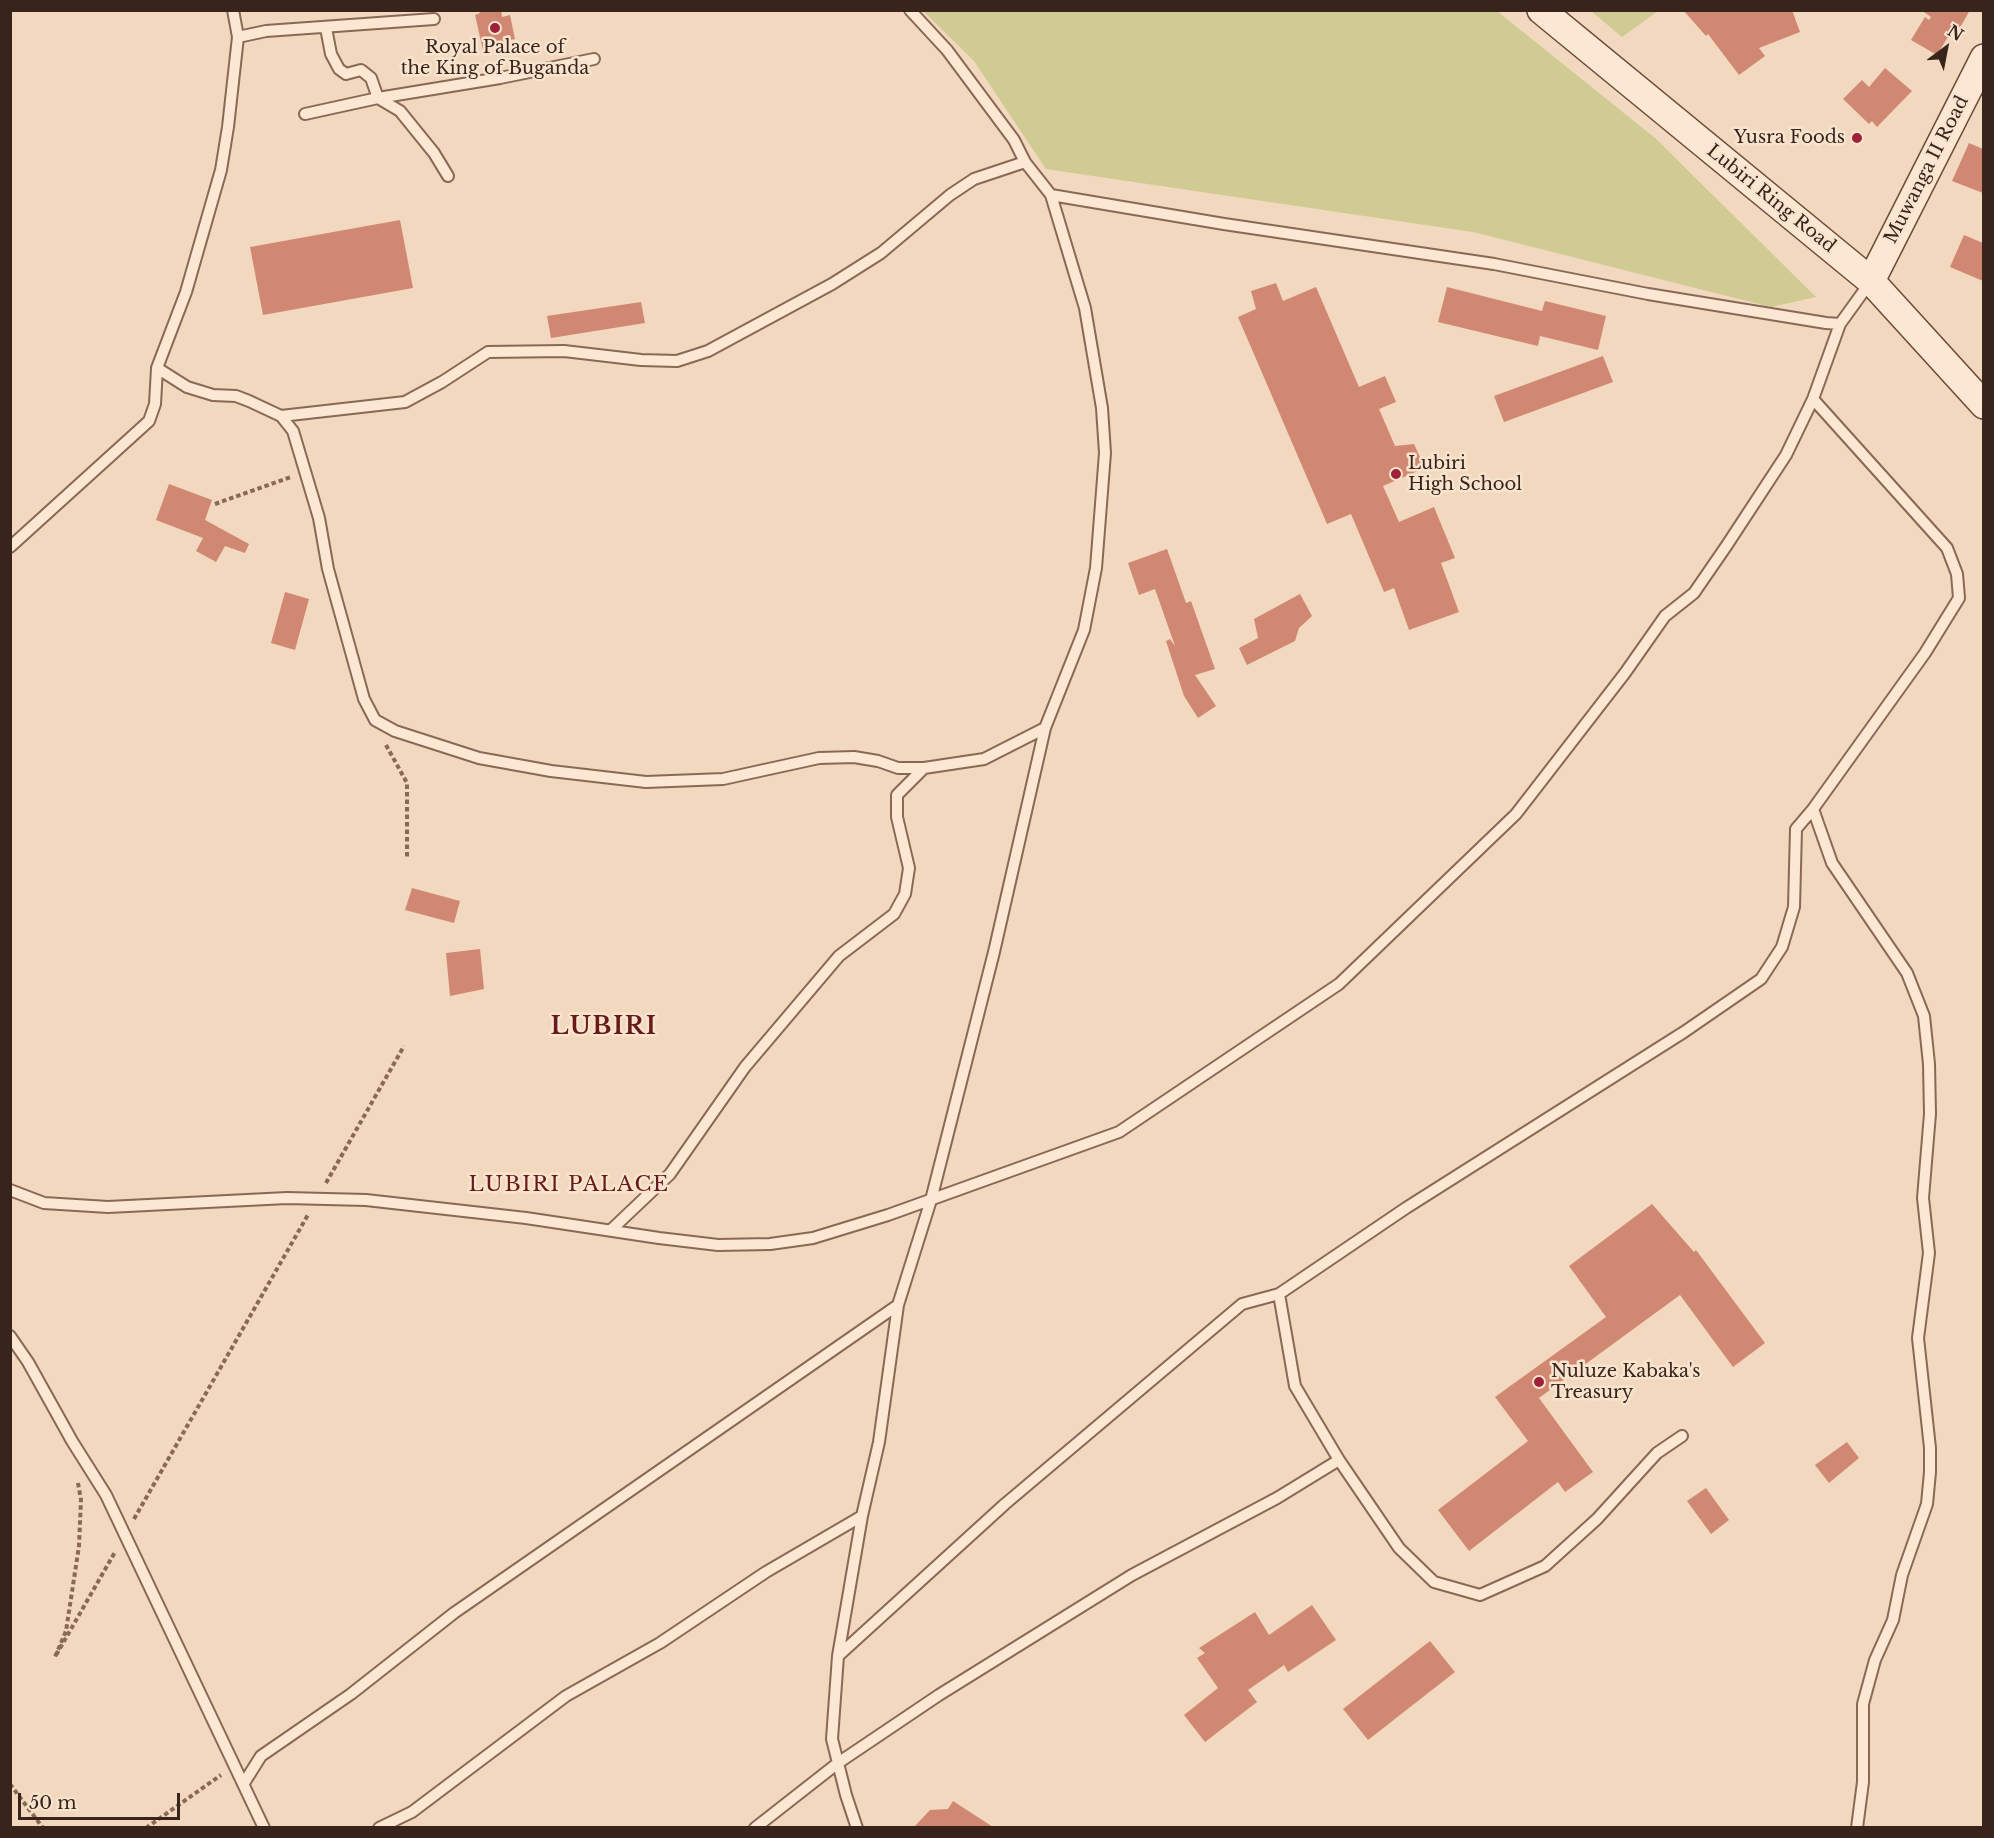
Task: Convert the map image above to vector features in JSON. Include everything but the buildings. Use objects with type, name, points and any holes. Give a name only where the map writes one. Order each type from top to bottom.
[{"type":"main road","name":"Lubiri Ring Road","points":[[1541,10],[1870,281],[1983,405]]},
{"type":"main road","name":"Muwanga II Road","points":[[1870,281],[1983,58]]},
{"type":"lane","points":[[10,547],[148,421],[155,404],[157,368],[186,292],[221,170],[238,37],[233,10]]},
{"type":"lane","points":[[857,1827],[846,1795],[832,1739],[838,1656],[862,1515],[879,1442],[898,1305],[931,1200],[994,952],[1045,728],[1084,630],[1096,568],[1105,453],[1102,408],[1085,308],[1051,195],[1025,162],[1014,140],[954,59],[910,10]]},
{"type":"lane","points":[[238,37],[266,31],[434,19]]},
{"type":"lane","points":[[326,28],[331,54],[339,69],[346,74],[361,70],[371,78],[378,98],[400,111],[434,153],[448,176]]},
{"type":"lane","points":[[305,114],[378,98],[490,80],[594,59]]},
{"type":"lane","points":[[281,416],[405,402],[442,382],[488,352],[564,351],[641,360],[677,361],[708,351],[832,284],[881,253],[950,195],[974,179],[1025,162]]},
{"type":"lane","points":[[1051,195],[1494,264],[1648,294],[1840,324]]},
{"type":"lane","points":[[10,1190],[44,1203],[108,1207],[287,1198],[366,1200],[526,1218],[718,1245],[770,1244],[813,1238],[931,1200],[1119,1132],[1340,984],[1516,814],[1625,674],[1665,616],[1694,593],[1786,455],[1813,399],[1840,324],[1870,281]]},
{"type":"lane","points":[[157,368],[186,387],[213,395],[236,396],[281,416],[293,430],[319,518],[328,569],[364,699],[375,720],[394,731],[479,758],[551,771],[646,782],[723,779],[819,758],[854,757],[878,761],[898,768],[924,768],[984,759],[1045,728]]},
{"type":"lane","points":[[838,1656],[1005,1504],[1242,1304],[1279,1294],[1406,1208],[1684,1032],[1761,979],[1782,946],[1794,907],[1796,829],[1813,809],[1925,653],[1959,598],[1957,574],[1947,548],[1813,399]]},
{"type":"lane","points":[[610,1230],[670,1174],[745,1067],[839,956],[894,914],[905,894],[909,868],[897,817],[897,795],[924,768]]},
{"type":"lane","points":[[1813,809],[1832,862],[1907,973],[1924,1016],[1929,1064],[1930,1114],[1923,1198],[1929,1253],[1918,1338],[1930,1448],[1930,1472],[1927,1503],[1902,1575],[1893,1620],[1875,1660],[1863,1704],[1863,1782],[1857,1827]]},
{"type":"lane","points":[[1279,1294],[1295,1386],[1340,1460],[1399,1548],[1434,1582],[1480,1595],[1545,1566],[1597,1519],[1657,1453],[1682,1436]]},
{"type":"lane","points":[[244,1783],[261,1756],[351,1694],[454,1613],[898,1305]]},
{"type":"lane","points":[[10,1336],[28,1362],[72,1441],[106,1495],[264,1827]]},
{"type":"lane","points":[[755,1827],[838,1763],[939,1695],[1132,1575],[1277,1498],[1340,1460]]},
{"type":"lane","points":[[379,1827],[412,1812],[566,1696],[660,1642],[766,1572],[862,1515]]},
{"type":"path","points":[[216,504],[306,471]]},
{"type":"path","points":[[375,720],[407,783],[407,858]]},
{"type":"path","points":[[321,1191],[404,1046]]},
{"type":"path","points":[[132,1522],[309,1212]]},
{"type":"path","points":[[78,1480],[81,1500],[79,1546],[66,1631],[55,1657],[120,1543]]},
{"type":"path","points":[[146,1827],[227,1771],[235,1763]]},
{"type":"path","points":[[10,1784],[43,1827]]},
{"type":"shaded area","points":[[923,11],[1497,11],[1655,138],[1816,297],[1771,307],[1473,232],[1046,169],[974,61]]},
{"type":"shaded area","points":[[1591,11],[1658,11],[1622,37]]},
{"type":"place","name":"Royal Palace of the King of Buganda","points":[[495,28]]},
{"type":"place","name":"Yusra Foods","points":[[1857,138]]},
{"type":"place","name":"Lubiri High School","points":[[1396,474]]},
{"type":"place","name":"Nuluze Kabaka's Treasury","points":[[1539,1382]]},
{"type":"district","name":"LUBIRI","points":[[604,1027]]},
{"type":"district","name":"LUBIRI PALACE","points":[[569,1185]]}]
